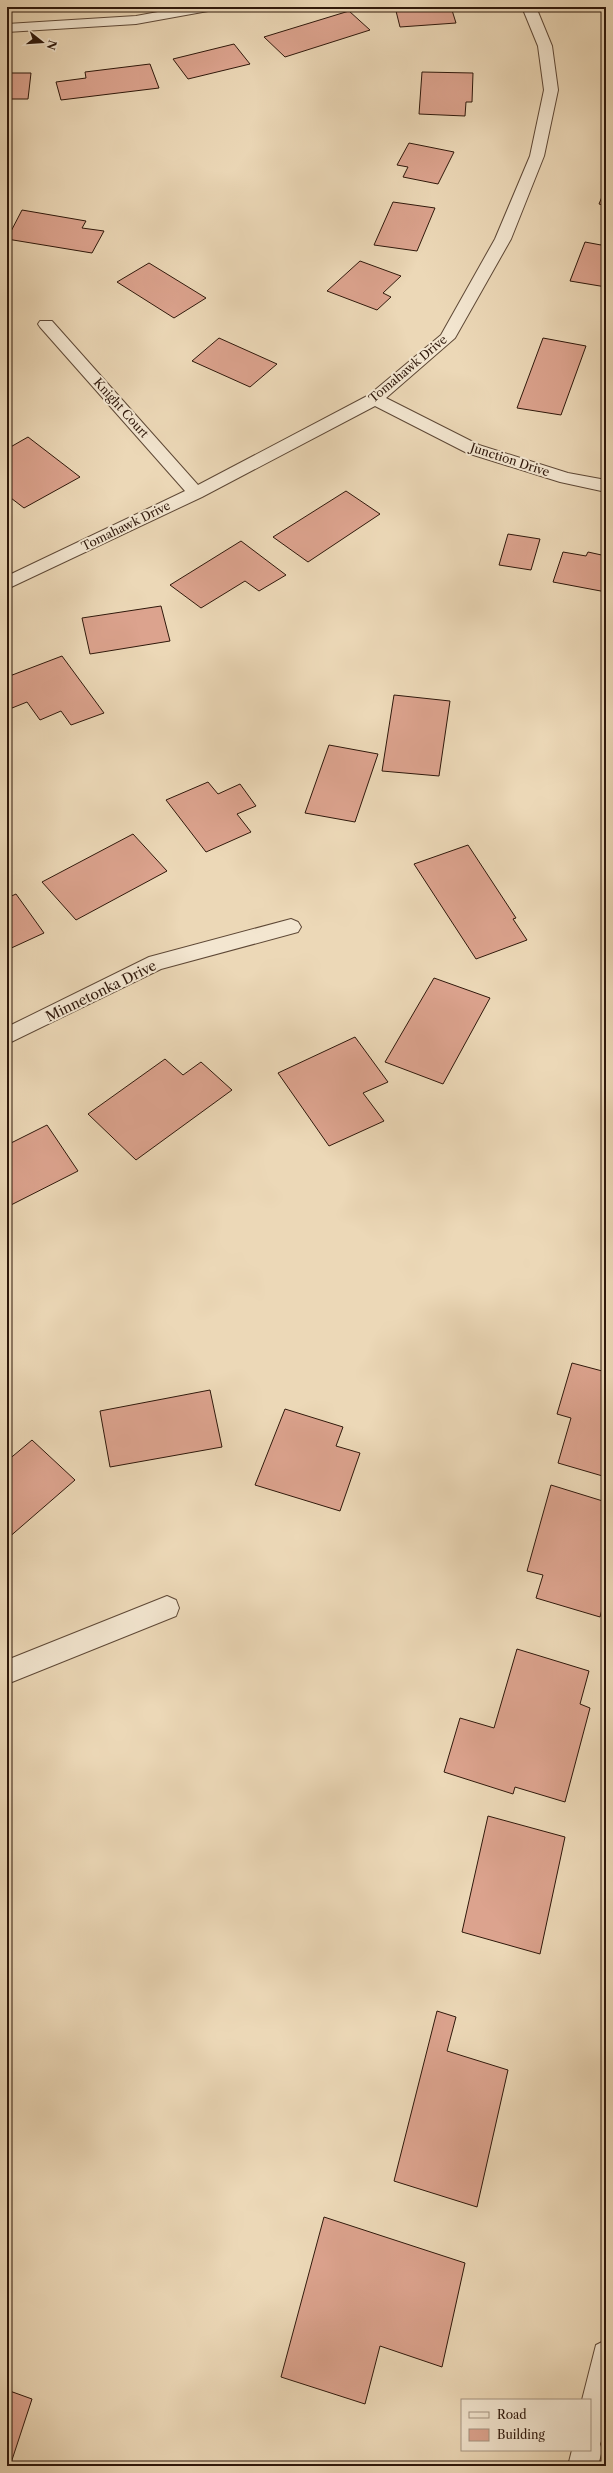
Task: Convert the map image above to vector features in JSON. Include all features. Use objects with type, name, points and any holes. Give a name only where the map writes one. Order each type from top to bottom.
[{"type":"street","points":[[7,28],[136,20],[208,7]]},
{"type":"street","name":"Tomahawk Drive","points":[[7,583],[196,492],[375,399],[447,338],[503,239],[537,156],[551,90],[545,46],[529,7]]},
{"type":"street","name":"Knight Court","points":[[46,324],[196,492]]},
{"type":"street","name":"Junction Drive","points":[[375,399],[473,449],[566,478],[606,486]]},
{"type":"street","name":"Minnetonka Drive","points":[[7,1036],[156,963],[291,927]]},
{"type":"street","points":[[7,1672],[166,1608]]},
{"type":"street","points":[[591,2428],[606,2355]]},
{"type":"street","points":[[583,2466],[586,2451]]},
{"type":"building","points":[[395,7],[451,7],[456,23],[400,27]]},
{"type":"building","points":[[349,11],[370,30],[285,57],[264,37]]},
{"type":"building","points":[[234,44],[250,64],[188,79],[173,59]]},
{"type":"building","points":[[150,64],[159,88],[61,100],[56,82],[86,78],[85,72]]},
{"type":"building","points":[[422,72],[473,73],[472,102],[466,102],[465,116],[419,114]]},
{"type":"building","points":[[7,73],[31,73],[28,99],[7,99]]},
{"type":"building","points":[[409,143],[454,152],[438,184],[403,177],[408,167],[397,165]]},
{"type":"building","points":[[606,187],[606,206],[599,204]]},
{"type":"building","points":[[393,202],[435,208],[417,251],[374,245]]},
{"type":"building","points":[[22,210],[86,221],[82,228],[104,231],[92,253],[7,239]]},
{"type":"building","points":[[606,230],[606,287],[570,281],[585,242],[601,245]]},
{"type":"building","points":[[360,261],[401,276],[383,293],[391,297],[377,310],[327,291]]},
{"type":"building","points":[[149,263],[206,298],[174,318],[117,282]]},
{"type":"building","points":[[219,338],[277,364],[250,387],[192,361]]},
{"type":"building","points":[[543,338],[586,346],[561,415],[517,408]]},
{"type":"building","points":[[28,437],[80,477],[24,508],[7,495],[7,471],[9,470],[7,468],[7,449]]},
{"type":"building","points":[[346,491],[380,514],[308,562],[273,537]]},
{"type":"building","points":[[508,534],[540,539],[531,570],[499,565]]},
{"type":"building","points":[[241,541],[286,575],[259,591],[245,581],[201,608],[170,585]]},
{"type":"building","points":[[563,552],[586,556],[588,552],[606,556],[606,592],[553,582]]},
{"type":"building","points":[[161,606],[170,641],[90,654],[82,618]]},
{"type":"building","points":[[62,656],[104,713],[71,725],[61,711],[40,720],[27,702],[7,710],[7,677]]},
{"type":"building","points":[[394,695],[450,701],[439,776],[382,771]]},
{"type":"building","points":[[329,745],[378,754],[355,822],[305,813]]},
{"type":"building","points":[[208,782],[218,794],[240,784],[256,806],[237,814],[251,832],[206,852],[166,800]]},
{"type":"building","points":[[133,834],[167,871],[76,920],[42,882]]},
{"type":"building","points":[[468,845],[516,918],[513,919],[527,940],[476,959],[414,864]]},
{"type":"building","points":[[16,894],[44,933],[7,950],[7,898]]},
{"type":"building","points":[[434,978],[490,998],[443,1084],[385,1062]]},
{"type":"building","points":[[355,1037],[388,1082],[363,1093],[384,1121],[329,1146],[278,1073]]},
{"type":"building","points":[[165,1059],[183,1075],[201,1062],[232,1090],[136,1160],[88,1114]]},
{"type":"building","points":[[47,1125],[78,1171],[7,1207],[7,1145]]},
{"type":"building","points":[[572,1363],[606,1372],[606,1477],[558,1463],[571,1418],[557,1414]]},
{"type":"building","points":[[210,1390],[222,1447],[110,1467],[100,1411]]},
{"type":"building","points":[[285,1409],[343,1427],[336,1446],[360,1453],[340,1511],[255,1485]]},
{"type":"building","points":[[32,1440],[75,1480],[7,1539],[7,1461]]},
{"type":"building","points":[[551,1485],[606,1502],[606,1594],[600,1617],[536,1598],[543,1575],[527,1571]]},
{"type":"building","points":[[517,1649],[589,1671],[580,1704],[590,1708],[565,1802],[515,1787],[513,1794],[444,1772],[460,1718],[494,1728]]},
{"type":"building","points":[[488,1816],[565,1837],[540,1954],[462,1932]]},
{"type":"building","points":[[437,2011],[456,2017],[447,2051],[508,2070],[477,2207],[394,2181]]},
{"type":"building","points":[[324,2217],[465,2263],[442,2367],[380,2346],[365,2404],[281,2377]]},
{"type":"building","points":[[7,2390],[32,2399],[10,2466],[7,2466]]}]
